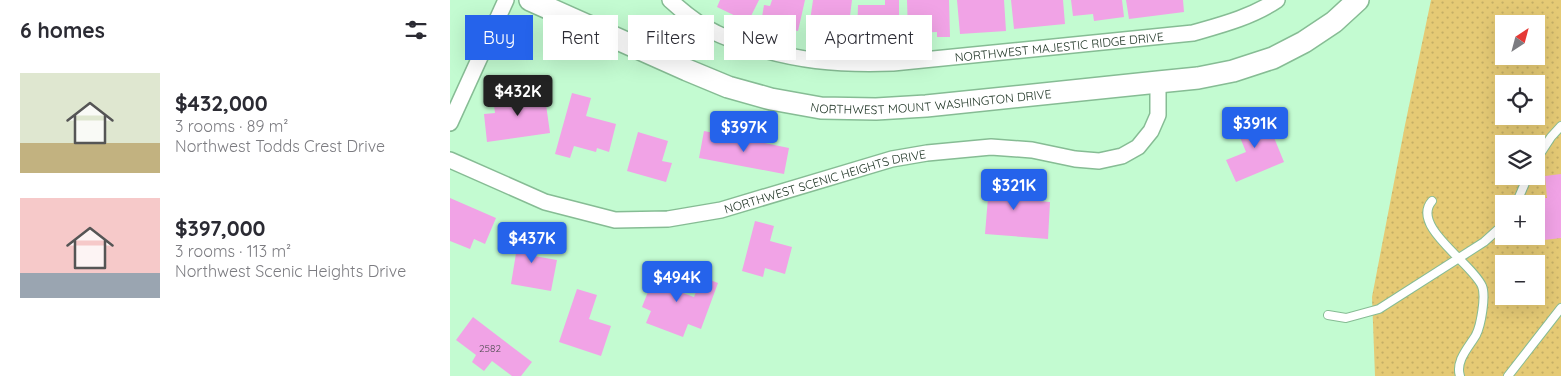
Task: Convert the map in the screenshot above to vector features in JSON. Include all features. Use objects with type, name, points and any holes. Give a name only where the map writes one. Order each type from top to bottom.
[{"type":"main road","name":"NORTHWEST MOUNT WASHINGTON DRIVE","points":[[530,0],[728,87],[771,99],[821,108],[876,109],[926,106],[1198,78],[1233,71],[1273,58],[1304,42],[1334,22],[1358,0]]},
{"type":"street","points":[[450,123],[506,0]]},
{"type":"street","name":"NORTHWEST MAJESTIC RIDGE DRIVE","points":[[670,0],[687,15],[717,34],[761,49],[810,61],[853,64],[902,62],[1193,33],[1224,24],[1266,7],[1277,0]]},
{"type":"street","name":"NORTHWEST SCENIC HEIGHTS DRIVE","points":[[450,160],[545,202],[616,220],[668,220],[721,210],[892,159],[927,153],[991,147],[1032,150],[1075,160],[1099,161],[1122,156],[1138,147],[1151,131],[1158,115],[1158,82]]},
{"type":"lane","points":[[1545,146],[1561,126]]},
{"type":"lane","points":[[1432,201],[1427,206],[1426,214],[1429,224],[1444,243],[1475,274],[1483,288],[1483,301],[1477,333],[1465,350],[1461,360],[1458,372],[1460,376]]},
{"type":"lane","points":[[1328,315],[1346,318],[1379,309],[1484,242],[1495,232]]},
{"type":"lane","points":[[1508,376],[1561,308]]},
{"type":"shaded area","points":[[1431,0],[1561,0],[1561,376],[1375,376],[1372,297]]},
{"type":"building","points":[[720,0],[759,0],[752,15],[734,15],[717,7]]},
{"type":"building","points":[[772,0],[805,0],[798,31],[796,31],[796,15],[762,15],[764,5],[770,6]]},
{"type":"building","points":[[813,0],[852,0],[850,15],[811,15]]},
{"type":"building","points":[[885,0],[899,0],[899,15],[858,15],[858,5],[885,5]]},
{"type":"building","points":[[907,0],[949,0],[950,37],[937,37],[937,32],[932,32],[932,15],[907,15]]},
{"type":"building","points":[[957,0],[1004,0],[1006,31],[960,34]]},
{"type":"building","points":[[1011,0],[1063,0],[1065,24],[1014,29]]},
{"type":"building","points":[[1071,0],[1122,0],[1124,17],[1094,21],[1093,14],[1073,16]]},
{"type":"building","points":[[1126,0],[1183,0],[1184,12],[1129,19]]},
{"type":"building","points":[[544,90],[550,133],[487,142],[484,114],[495,113],[493,97]]},
{"type":"building","points":[[572,93],[591,98],[586,116],[616,124],[609,152],[597,148],[596,152],[574,146],[570,158],[555,154]]},
{"type":"building","points":[[1264,113],[1284,162],[1236,182],[1226,160],[1246,152],[1235,125]]},
{"type":"building","points":[[704,131],[789,148],[784,174],[699,158]]},
{"type":"building","points":[[638,132],[668,141],[662,161],[672,163],[666,182],[627,171]]},
{"type":"building","points":[[990,173],[1016,175],[1014,199],[1050,202],[1048,239],[985,234]]},
{"type":"building","points":[[1561,174],[1561,238],[1545,240],[1545,198],[1547,198],[1545,176]]},
{"type":"building","points":[[450,198],[496,218],[485,244],[474,239],[470,249],[450,241]]},
{"type":"building","points":[[755,221],[774,226],[770,241],[792,247],[785,274],[765,268],[763,277],[742,271]]},
{"type":"building","points":[[520,229],[538,232],[534,256],[557,260],[551,291],[511,284]]},
{"type":"building","points":[[657,269],[688,281],[683,293],[694,297],[702,277],[718,283],[701,329],[688,324],[683,337],[646,323],[651,311],[642,307]]},
{"type":"building","points":[[577,289],[597,295],[589,319],[611,326],[601,356],[559,342]]},
{"type":"building","points":[[473,317],[532,362],[521,376],[512,376],[492,361],[484,371],[472,362],[476,355],[456,340]]}]
